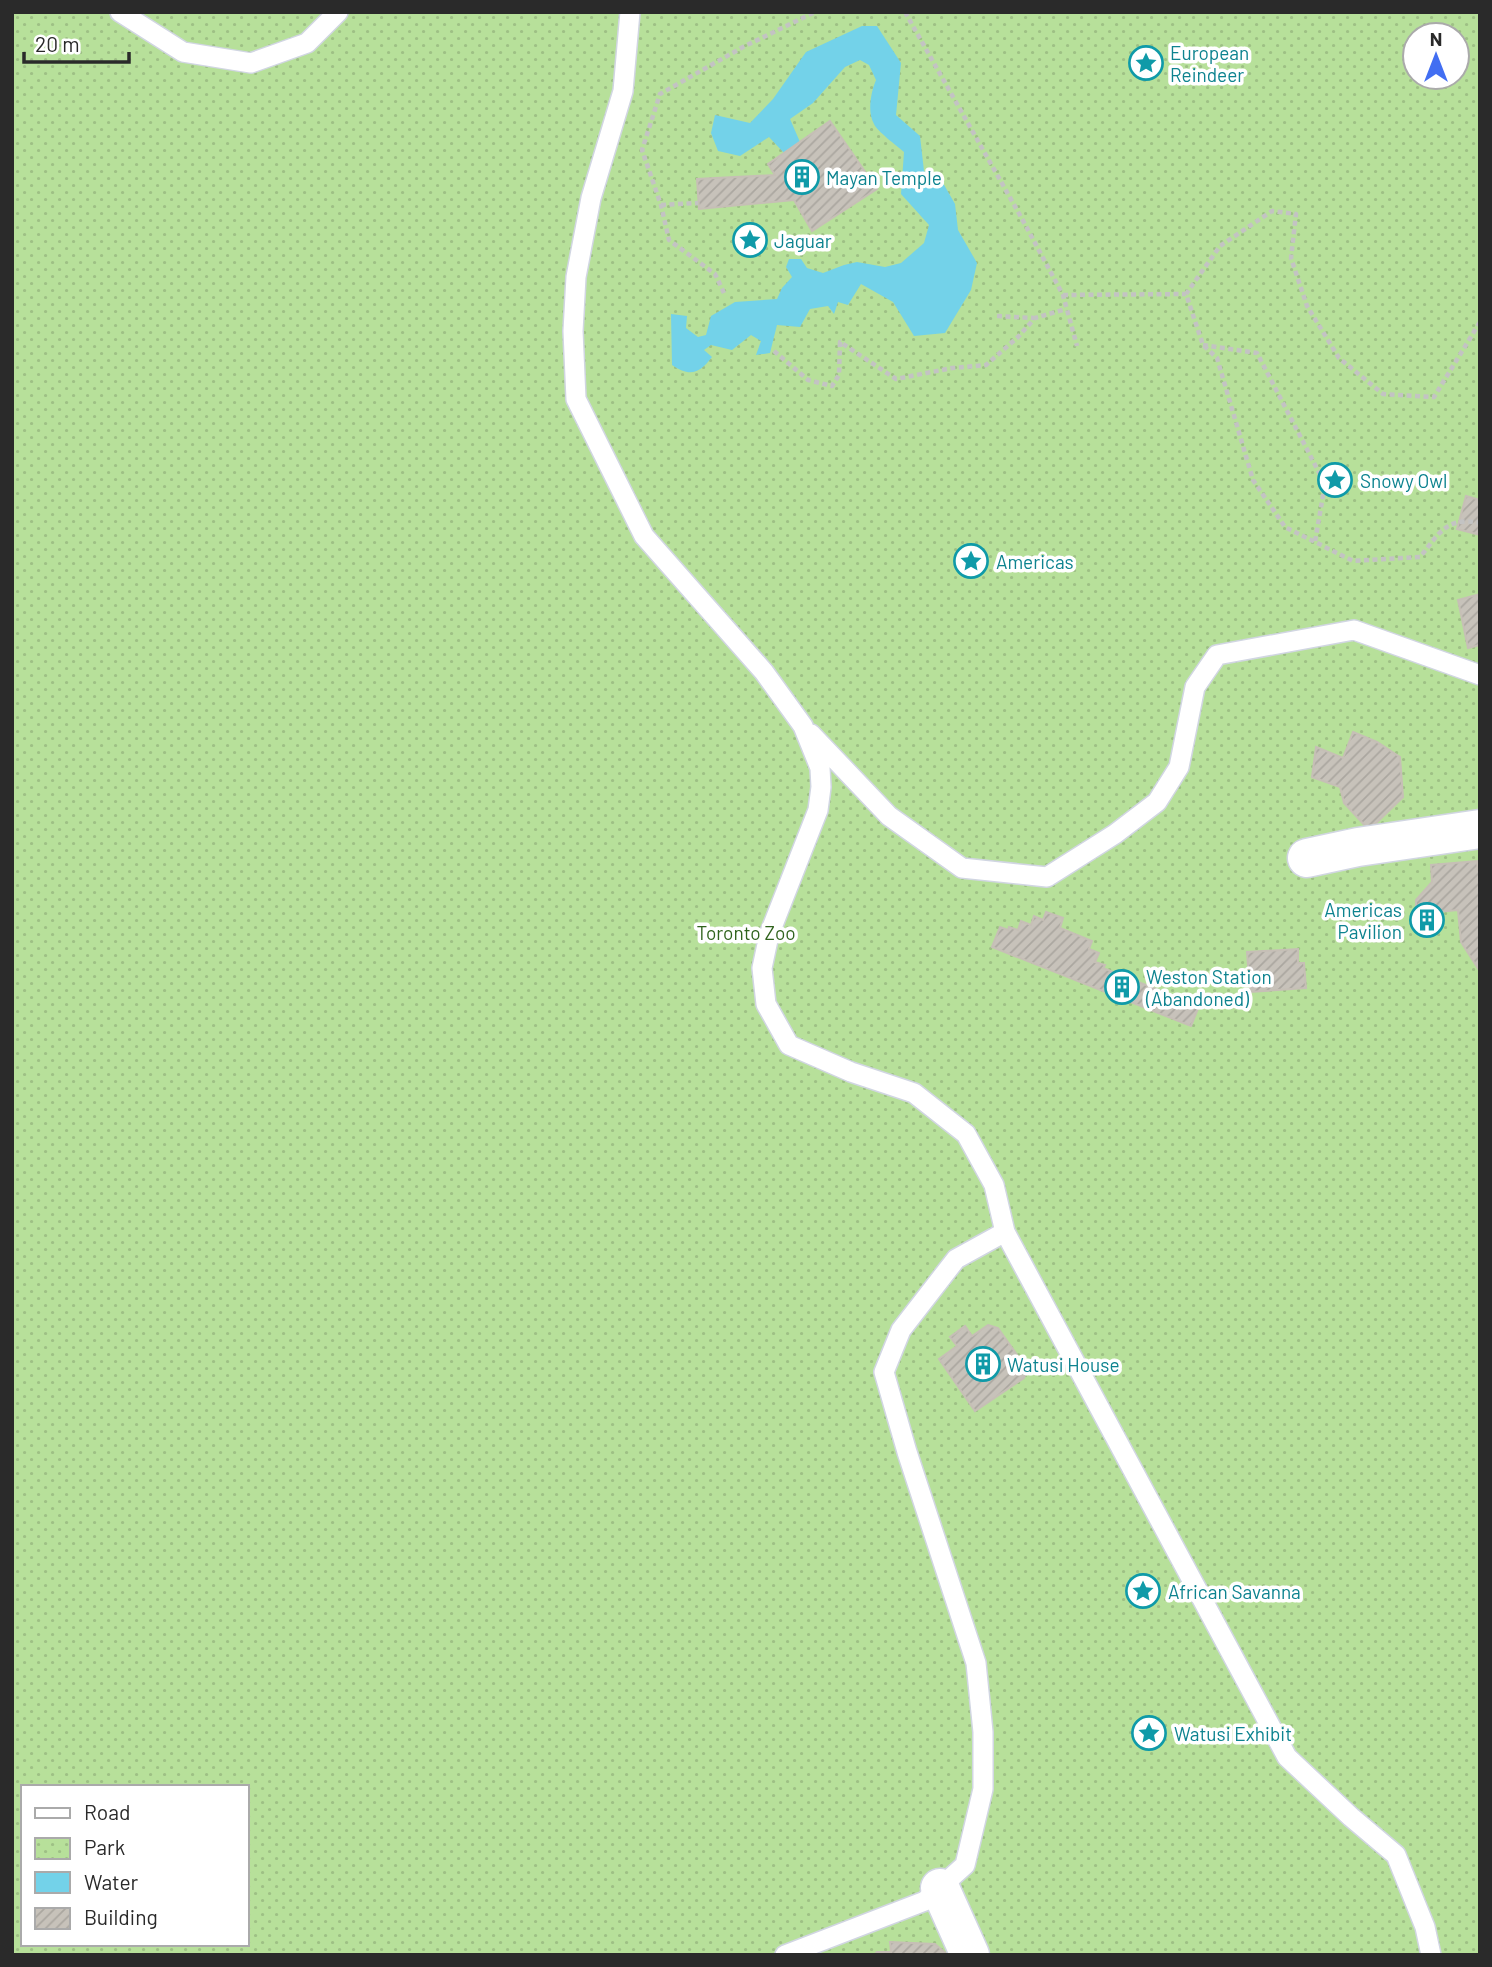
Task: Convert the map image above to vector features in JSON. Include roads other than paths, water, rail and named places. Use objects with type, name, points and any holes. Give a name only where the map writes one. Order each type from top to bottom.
[{"type":"street","points":[[1307,858],[1358,847],[1480,829]]},
{"type":"street","points":[[940,1888],[970,1955]]},
{"type":"lane","points":[[120,12],[183,52],[251,63],[307,43],[338,12]]},
{"type":"lane","points":[[629,12],[623,91],[591,198],[576,277],[573,331],[576,399],[645,536],[764,672],[803,726],[889,816],[962,868],[1047,877],[1115,834],[1157,802],[1179,767],[1195,687],[1217,655],[1354,630],[1480,675]]},
{"type":"lane","points":[[803,726],[820,768],[818,810],[769,935],[762,968],[766,1004],[789,1045],[851,1072],[914,1093],[967,1134],[994,1185],[1005,1232],[1287,1757],[1396,1855],[1425,1927],[1431,1955]]},
{"type":"lane","points":[[785,1955],[925,1901],[965,1865],[983,1789],[983,1732],[976,1664],[907,1452],[884,1372],[901,1329],[956,1259],[1005,1232]]},
{"type":"water","points":[[862,26],[877,26],[901,63],[896,115],[920,136],[924,171],[943,183],[955,204],[958,230],[977,263],[971,290],[945,333],[914,336],[893,302],[861,284],[848,305],[838,302],[834,314],[828,306],[810,309],[800,327],[777,325],[770,353],[756,355],[761,341],[751,335],[732,350],[711,345],[704,350],[712,357],[694,372],[678,369],[672,365],[671,314],[687,316],[686,328],[698,337],[706,335],[711,316],[735,302],[777,299],[792,277],[786,267],[789,259],[801,259],[807,268],[823,273],[857,262],[885,267],[901,263],[924,243],[929,225],[901,194],[904,152],[874,124],[870,102],[876,80],[869,65],[860,60],[845,67],[813,103],[790,119],[800,142],[784,153],[769,137],[740,156],[718,151],[711,133],[715,115],[750,123],[773,99],[806,52]]},
{"type":"place","name":"European Reindeer","points":[[1146,63]]},
{"type":"place","name":"Mayan Temple","points":[[802,177]]},
{"type":"place","name":"Jaguar","points":[[750,240]]},
{"type":"place","name":"Snowy Owl","points":[[1335,480]]},
{"type":"place","name":"Americas","points":[[971,561]]},
{"type":"place","name":"Americas Pavilion","points":[[1427,920]]},
{"type":"place","name":"Weston Station (Abandoned)","points":[[1122,987]]},
{"type":"place","name":"Watusi House","points":[[983,1364]]},
{"type":"place","name":"African Savanna","points":[[1143,1591]]},
{"type":"place","name":"Watusi Exhibit","points":[[1149,1733]]},
{"type":"park label","name":"Toronto Zoo","points":[[746,932]]}]
